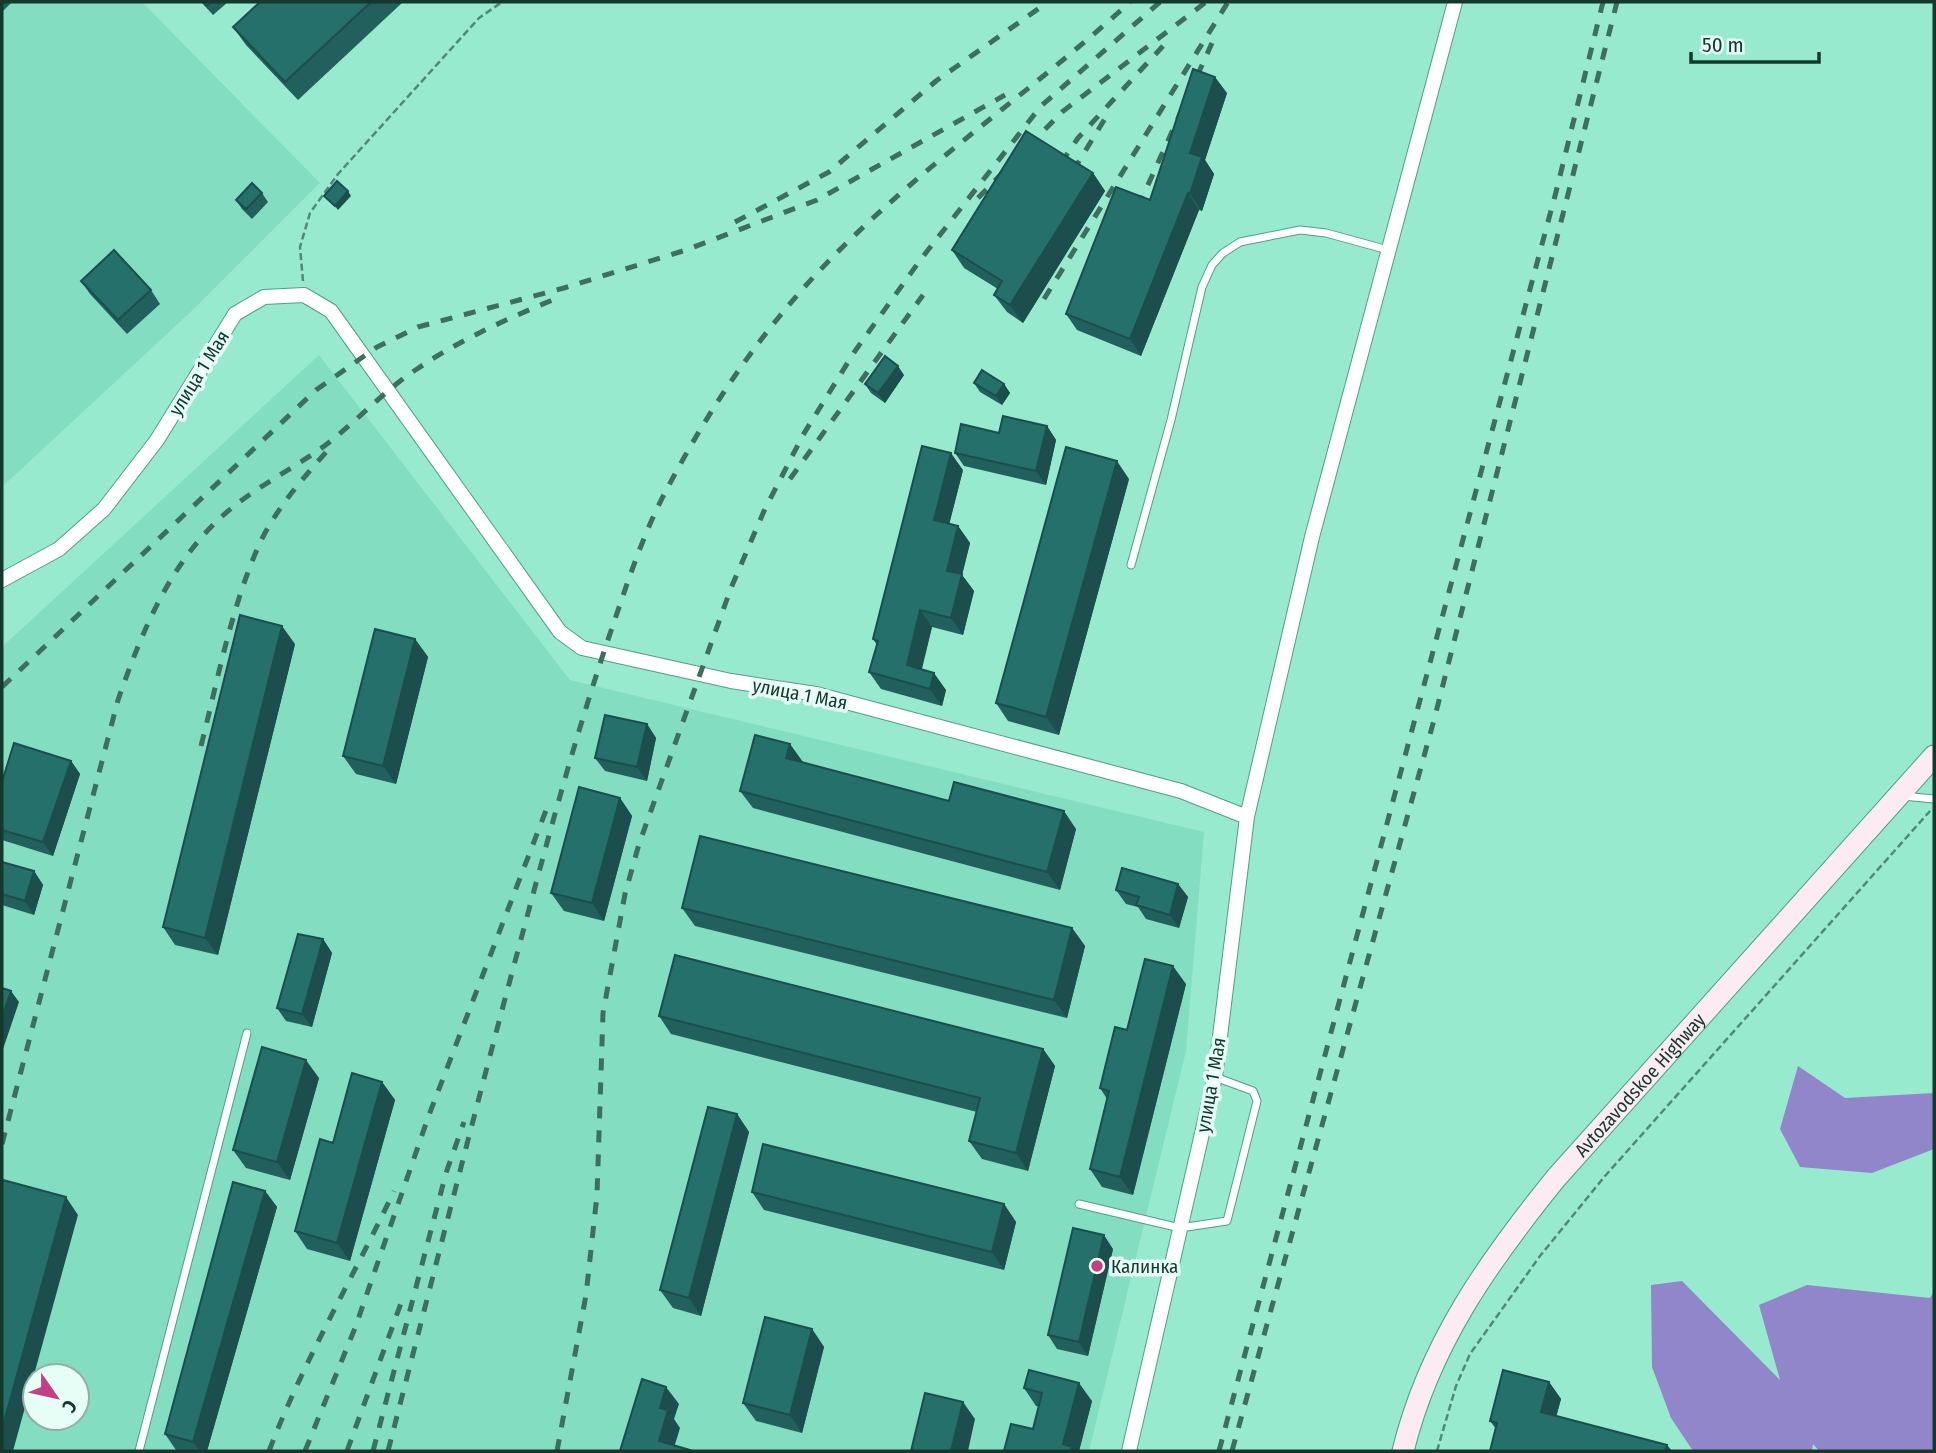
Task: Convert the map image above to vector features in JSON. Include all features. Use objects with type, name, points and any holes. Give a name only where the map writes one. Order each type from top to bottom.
[{"type":"main road","name":"Avtozavodskoe Highway","points":[[1403,1451],[1426,1376],[1448,1329],[1507,1239],[1565,1168],[1934,755]]},
{"type":"street","points":[[1247,817],[1312,537],[1455,2]]},
{"type":"street","name":"улица 1 Мая","points":[[2,580],[59,549],[104,509],[157,440],[235,314],[264,297],[304,295],[331,310],[560,632],[582,648],[731,681],[816,694],[1181,791],[1247,817],[1215,1077],[1129,1451]]},
{"type":"lane","points":[[1131,565],[1171,420],[1202,287],[1212,265],[1223,253],[1240,242],[1300,230],[1326,233],[1388,250]]},
{"type":"lane","points":[[1898,796],[1934,799]]},
{"type":"lane","points":[[139,1451],[247,1033]]},
{"type":"lane","points":[[1079,1204],[1180,1228],[1227,1222],[1257,1101],[1253,1091],[1215,1077]]},
{"type":"path","points":[[304,295],[300,247],[310,213],[338,174],[400,102],[479,18],[502,2]]},
{"type":"path","points":[[1437,1451],[1456,1386],[1470,1353],[1539,1256],[1605,1176],[1934,806]]},
{"type":"shaded area","points":[[2,2],[142,2],[320,183],[196,307],[2,487]]},
{"type":"shaded area","points":[[319,355],[570,680],[1204,832],[1186,1051],[1089,1451],[2,1451],[2,647]]},
{"type":"shaded area","points":[[1798,1066],[1845,1098],[1934,1093],[1934,1149],[1872,1173],[1800,1167],[1780,1129]]},
{"type":"shaded area","points":[[1682,1281],[1780,1380],[1759,1305],[1807,1285],[1930,1298],[1934,1291],[1934,1451],[1819,1451],[1813,1444],[1812,1451],[1693,1451],[1671,1418],[1652,1367],[1651,1285]]},
{"type":"building","points":[[260,2],[371,2],[285,82],[233,27]]},
{"type":"building","points":[[1193,69],[1215,77],[1190,153],[1202,157],[1190,194],[1188,193],[1130,339],[1066,314],[1116,187],[1150,200]]},
{"type":"building","points":[[1026,131],[1093,173],[1010,305],[994,295],[1002,281],[952,250]]},
{"type":"building","points":[[337,181],[348,191],[335,206],[324,196]]},
{"type":"building","points":[[252,183],[262,193],[246,209],[236,200]]},
{"type":"building","points":[[114,250],[151,290],[118,320],[81,281]]},
{"type":"building","points":[[885,356],[898,366],[878,393],[865,384]]},
{"type":"building","points":[[982,370],[1004,384],[996,396],[974,383]]},
{"type":"building","points":[[1003,416],[1047,426],[1036,471],[955,453],[961,424],[999,433]]},
{"type":"building","points":[[922,446],[951,453],[934,520],[958,526],[947,571],[962,574],[951,618],[920,610],[907,665],[934,673],[930,689],[869,672],[878,641],[873,639]]},
{"type":"building","points":[[1066,447],[1117,461],[1046,717],[996,703]]},
{"type":"building","points":[[240,615],[282,626],[205,938],[163,927]]},
{"type":"building","points":[[375,629],[415,639],[383,766],[343,756]]},
{"type":"building","points":[[605,715],[647,724],[637,767],[595,758]]},
{"type":"building","points":[[755,735],[790,744],[786,758],[949,801],[954,782],[1064,811],[1047,872],[740,791]]},
{"type":"building","points":[[14,743],[71,761],[43,842],[2,830],[2,782]]},
{"type":"building","points":[[579,787],[620,798],[592,903],[551,893]]},
{"type":"building","points":[[700,836],[1072,928],[1054,1000],[682,908]]},
{"type":"building","points":[[2,862],[34,871],[25,901],[2,894]]},
{"type":"building","points":[[1122,868],[1178,884],[1170,915],[1136,905],[1139,897],[1116,890]]},
{"type":"building","points":[[298,934],[323,939],[302,1014],[277,1008]]},
{"type":"building","points":[[675,955],[1043,1049],[1016,1153],[969,1141],[980,1098],[659,1016]]},
{"type":"building","points":[[1145,959],[1173,966],[1120,1177],[1090,1169],[1109,1091],[1100,1088],[1115,1027],[1127,1030]]},
{"type":"building","points":[[2,988],[11,991],[2,1017]]},
{"type":"building","points":[[262,1047],[306,1060],[277,1162],[233,1150]]},
{"type":"building","points":[[352,1073],[382,1082],[337,1243],[295,1231],[320,1139],[333,1143]]},
{"type":"building","points":[[708,1107],[737,1114],[689,1298],[660,1290]]},
{"type":"building","points":[[763,1144],[1004,1204],[992,1252],[752,1192]]},
{"type":"building","points":[[3,1180],[66,1197],[2,1429],[2,1183]]},
{"type":"building","points":[[233,1182],[265,1191],[193,1442],[165,1434]]},
{"type":"building","points":[[1073,1228],[1104,1235],[1079,1342],[1048,1335]]},
{"type":"building","points":[[765,1317],[812,1329],[790,1415],[743,1403]]},
{"type":"building","points":[[1029,1370],[1079,1383],[1063,1444],[1072,1447],[1071,1451],[1004,1451],[1011,1424],[1033,1429],[1042,1393],[1024,1388]]},
{"type":"building","points":[[1503,1370],[1549,1382],[1541,1412],[1667,1445],[1665,1451],[1490,1451],[1497,1423],[1490,1421]]},
{"type":"building","points":[[642,1379],[666,1387],[660,1408],[668,1410],[659,1441],[689,1451],[620,1451]]},
{"type":"building","points":[[925,1393],[963,1402],[951,1451],[911,1451]]},
{"type":"railway","points":[[735,222],[829,172],[936,81],[1048,2]]},
{"type":"railway","points":[[388,1451],[565,777],[624,592],[659,504],[719,399],[763,337],[818,272],[903,191],[1130,2]]},
{"type":"railway","points":[[557,1451],[586,1295],[597,1195],[603,1013],[625,894],[639,844],[731,588],[764,511],[803,435],[855,351],[921,259],[1041,106],[1160,2]]},
{"type":"railway","points":[[978,198],[1062,112],[1206,2]]},
{"type":"railway","points":[[1044,299],[1228,2]]},
{"type":"railway","points":[[1219,1451],[1556,192],[1603,2]]},
{"type":"railway","points":[[1232,1451],[1434,720],[1617,2]]},
{"type":"railway","points":[[1138,207],[1212,43]]},
{"type":"railway","points":[[1061,163],[1078,138],[1163,46]]},
{"type":"railway","points":[[2,687],[316,390],[377,347],[418,327],[564,288],[686,250],[817,200],[1005,95]]},
{"type":"railway","points":[[1073,171],[1106,117]]},
{"type":"railway","points":[[790,479],[923,295]]},
{"type":"railway","points":[[2,1144],[118,700],[151,618],[179,567],[216,522],[238,503],[327,444],[405,377],[469,338],[560,297]]},
{"type":"railway","points":[[201,746],[233,619],[259,545],[281,507],[328,450]]},
{"type":"railway","points":[[305,1451],[355,1328],[429,1115],[550,800]]},
{"type":"railway","points":[[373,1451],[446,1173],[464,1122]]},
{"type":"railway","points":[[269,1451],[313,1353],[394,1191]]},
{"type":"railway","points":[[347,1451],[404,1295]]},
{"type":"place","name":"Калинка","points":[[1097,1266]]}]
